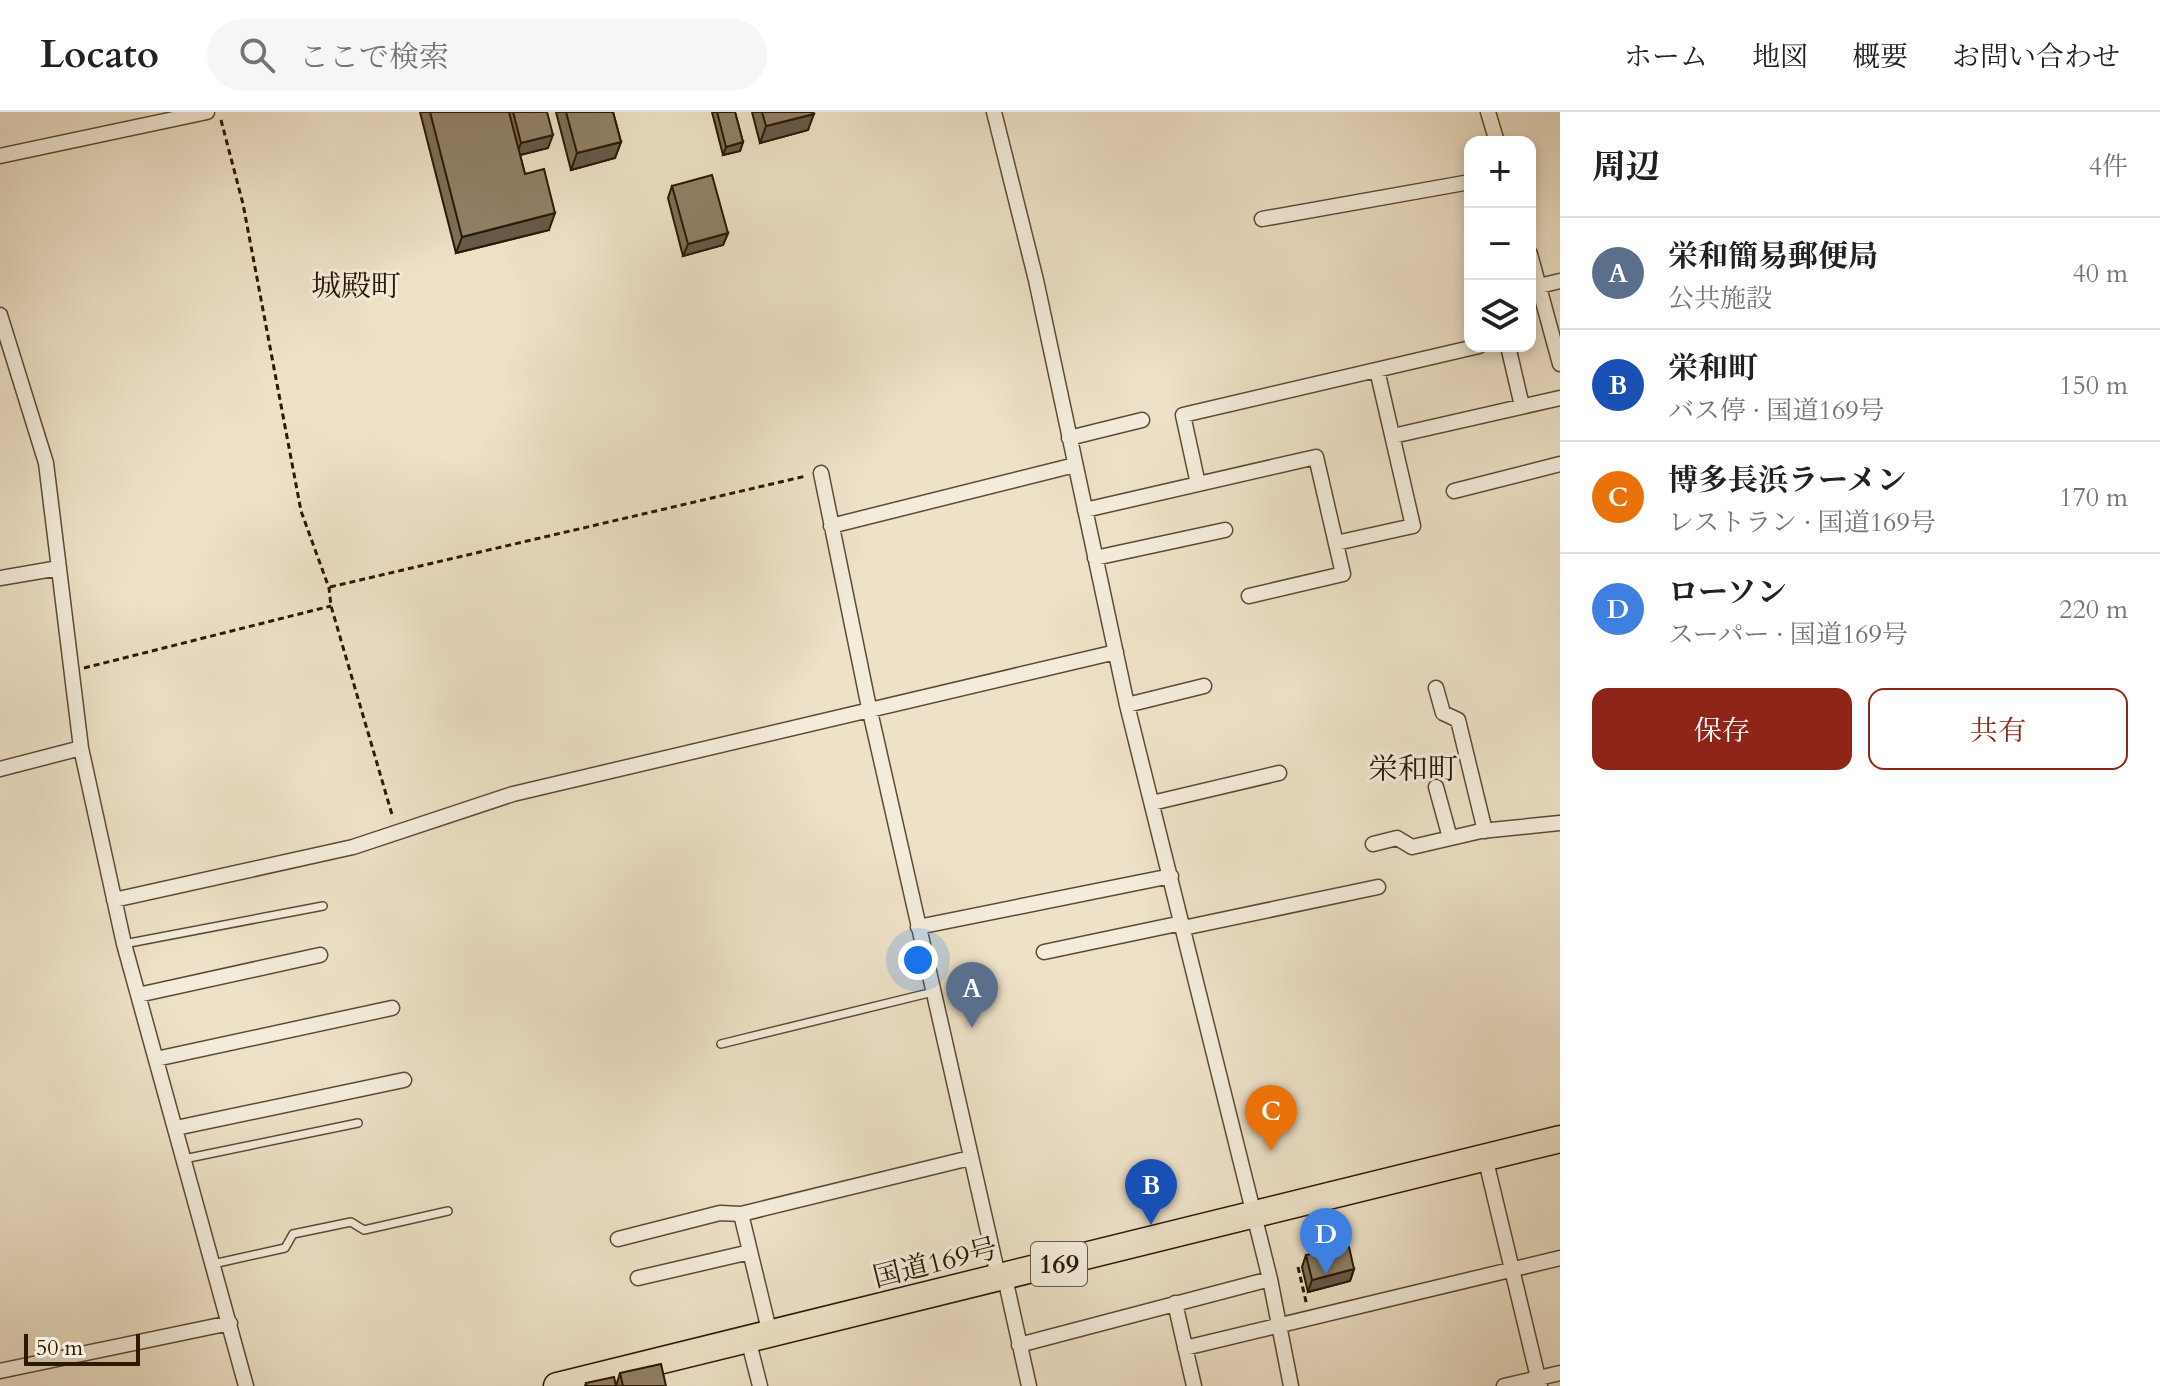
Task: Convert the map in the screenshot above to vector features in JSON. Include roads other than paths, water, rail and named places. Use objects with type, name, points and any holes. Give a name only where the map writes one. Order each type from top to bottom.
[{"type":"highway","name":"国道169号","points":[[557,1386],[1002,1279],[1254,1213],[1560,1139]]},
{"type":"street","points":[[0,156],[207,112]]},
{"type":"street","points":[[994,112],[1036,280],[1127,705],[1281,1324],[1291,1386]]},
{"type":"street","points":[[1488,112],[1495,136]]},
{"type":"street","points":[[1262,219],[1464,183]]},
{"type":"street","points":[[1536,275],[1560,364]]},
{"type":"street","points":[[1539,286],[1560,281]]},
{"type":"street","points":[[0,315],[46,463],[81,748],[124,944],[246,1386]]},
{"type":"street","points":[[1198,484],[1183,415],[1464,350]]},
{"type":"street","points":[[1509,352],[1522,406]]},
{"type":"street","points":[[1336,543],[1413,526],[1377,370]]},
{"type":"street","points":[[1393,436],[1560,398]]},
{"type":"street","points":[[1069,438],[1142,420]]},
{"type":"street","points":[[1085,510],[1316,457],[1343,574],[1249,596]]},
{"type":"street","points":[[1454,491],[1560,464]]},
{"type":"street","points":[[831,526],[1075,465]]},
{"type":"street","points":[[821,473],[970,1158],[1029,1386]]},
{"type":"street","points":[[1095,558],[1225,530]]},
{"type":"street","points":[[0,578],[59,568]]},
{"type":"street","points":[[114,900],[398,833],[513,794],[1116,652]]},
{"type":"street","points":[[1127,705],[1204,686]]},
{"type":"street","points":[[1436,688],[1443,713],[1458,720],[1485,831]]},
{"type":"street","points":[[0,769],[81,748]]},
{"type":"street","points":[[1152,803],[1279,773]]},
{"type":"street","points":[[1436,787],[1450,838]]},
{"type":"street","points":[[1373,844],[1397,838],[1412,847],[1485,831],[1560,823]]},
{"type":"street","points":[[918,927],[1171,876]]},
{"type":"street","points":[[1044,952],[1378,887]]},
{"type":"street","points":[[138,995],[320,955]]},
{"type":"street","points":[[156,1059],[392,1008]]},
{"type":"street","points":[[176,1128],[404,1080]]},
{"type":"street","points":[[1485,1157],[1539,1382]]},
{"type":"street","points":[[618,1239],[720,1213],[741,1214],[970,1158]]},
{"type":"street","points":[[741,1214],[750,1252],[759,1336],[760,1386]]},
{"type":"street","points":[[638,1278],[750,1252]]},
{"type":"street","points":[[1185,1348],[1560,1258]]},
{"type":"street","points":[[1019,1345],[1270,1279]]},
{"type":"street","points":[[1175,1303],[1194,1386]]},
{"type":"street","points":[[0,1371],[230,1323]]},
{"type":"street","points":[[1504,1386],[1539,1382],[1560,1373]]},
{"type":"lane","points":[[124,944],[323,906]]},
{"type":"lane","points":[[721,1044],[933,992]]},
{"type":"lane","points":[[184,1159],[358,1123]]},
{"type":"lane","points":[[213,1264],[285,1248],[293,1234],[351,1222],[364,1230],[448,1211]]},
{"type":"place","name":"栄和簡易郵便局","points":[[972,1028]]},
{"type":"place","name":"博多長浜ラーメン","points":[[1271,1151]]},
{"type":"place","name":"栄和町","points":[[1151,1225]]},
{"type":"place","name":"ローソン","points":[[1326,1274]]},
{"type":"district","name":"城殿町","points":[[356,286]]},
{"type":"district","name":"栄和町","points":[[1413,769]]}]
